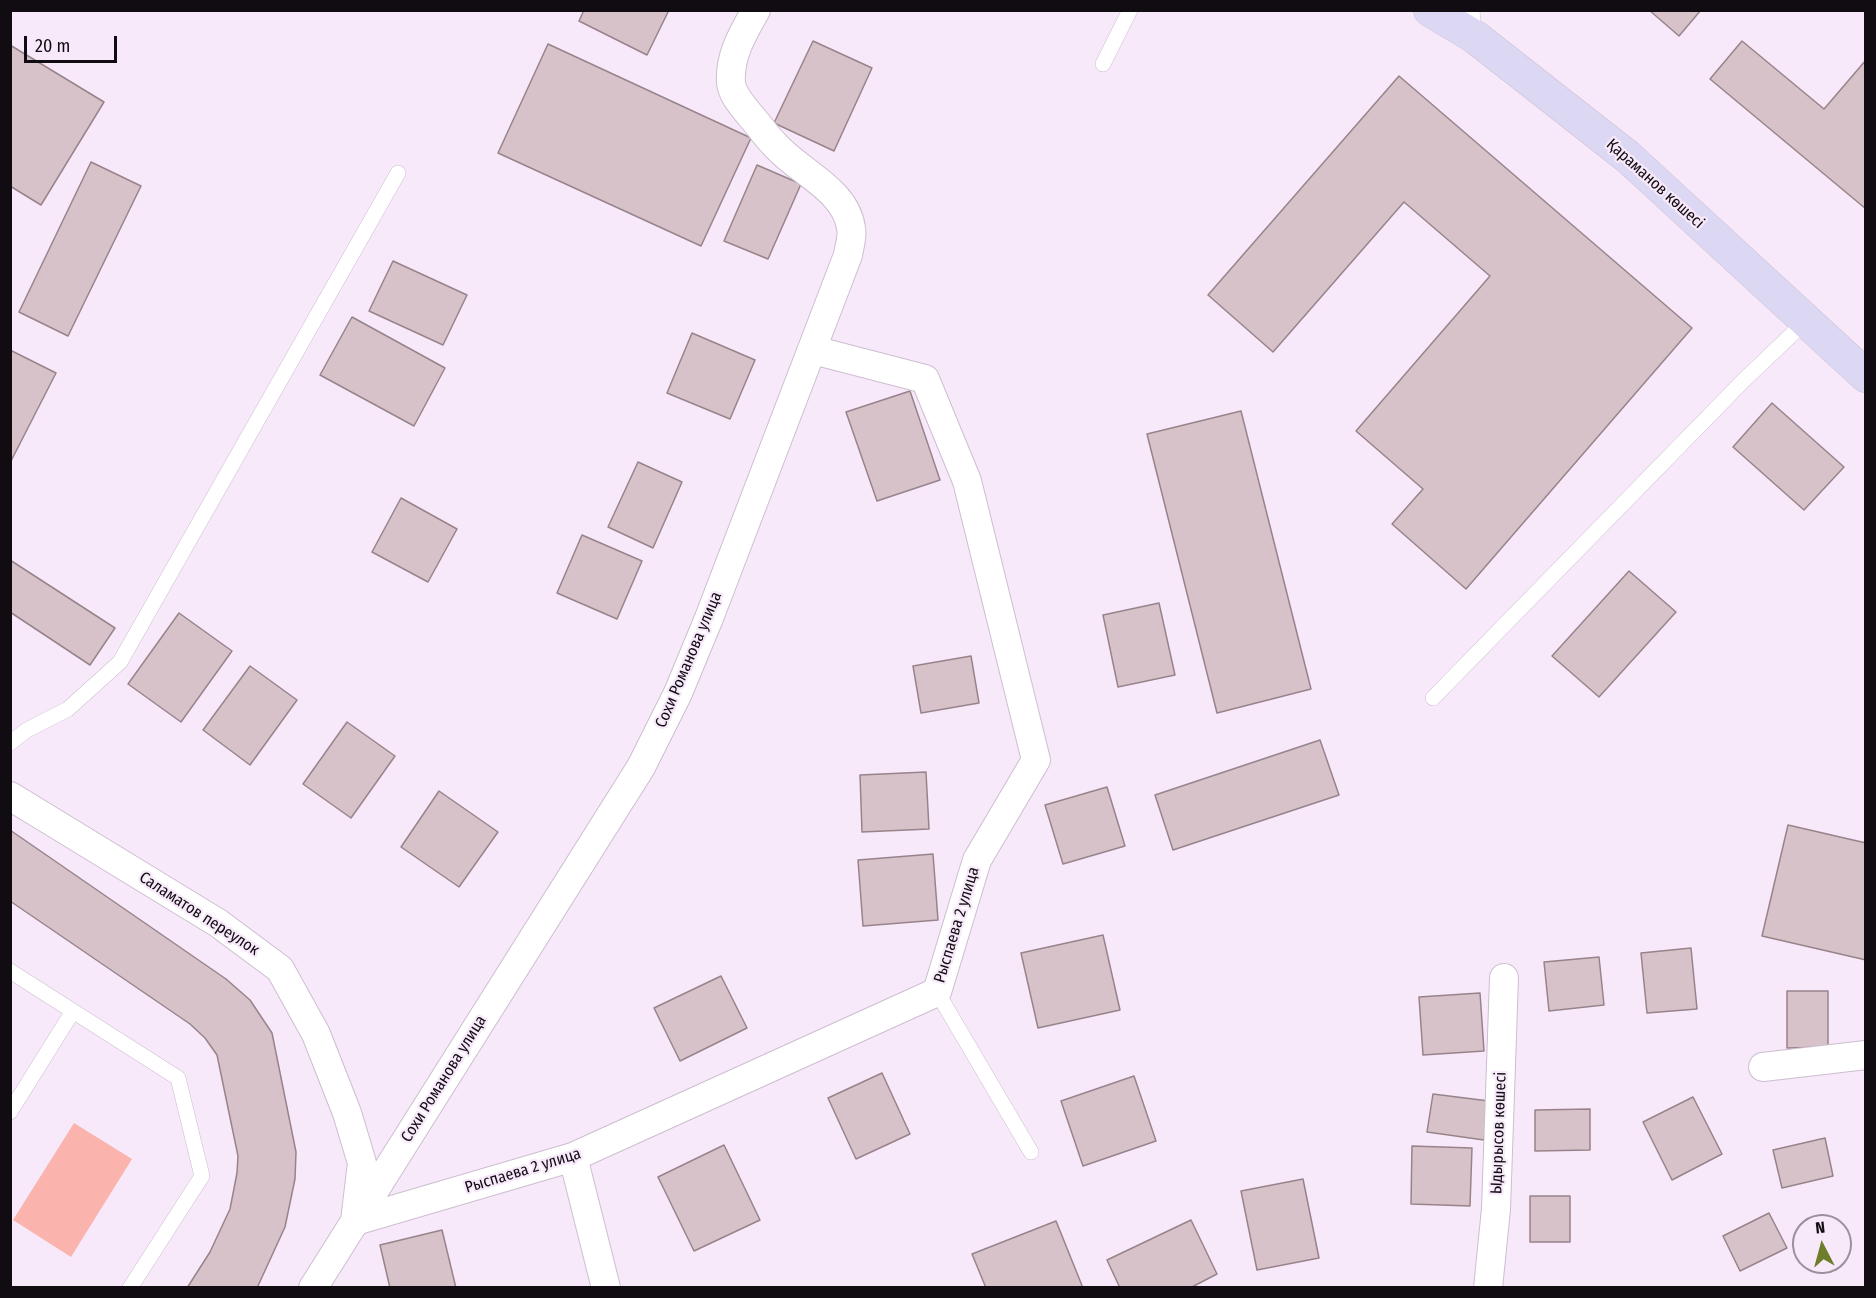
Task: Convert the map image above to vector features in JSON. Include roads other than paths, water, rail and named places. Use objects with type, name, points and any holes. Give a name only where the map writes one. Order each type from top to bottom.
[{"type":"main road","name":"Қараманов көшесі","points":[[1430,10],[1473,24],[1628,157],[1866,376]]},
{"type":"street","name":"Сохи Романова улица","points":[[313,1287],[641,767],[678,693],[709,618],[848,255],[852,236],[851,226],[843,205],[825,187],[778,149],[739,101],[731,85],[732,66],[737,45],[756,10]]},
{"type":"street","name":"Рыспаева 2 улица","points":[[355,1221],[573,1158],[937,992],[978,860],[1035,760],[967,481],[925,379],[813,350]]},
{"type":"street","name":"Саламатов переулок","points":[[10,796],[218,923],[280,969],[316,1034],[347,1113],[362,1163],[355,1221]]},
{"type":"street","name":"Ыдырысов көшесі","points":[[1488,1287],[1496,1209],[1504,978]]},
{"type":"street","points":[[1763,1067],[1866,1055]]},
{"type":"street","points":[[573,1158],[606,1287]]},
{"type":"lane","points":[[1102,64],[1130,10]]},
{"type":"lane","points":[[10,743],[27,730],[68,709],[120,662],[398,173]]},
{"type":"lane","points":[[1433,698],[1744,380],[1806,321]]},
{"type":"lane","points":[[10,971],[178,1078],[202,1176],[130,1287]]},
{"type":"lane","points":[[937,992],[1031,1152]]},
{"type":"lane","points":[[10,1112],[73,1011]]}]
